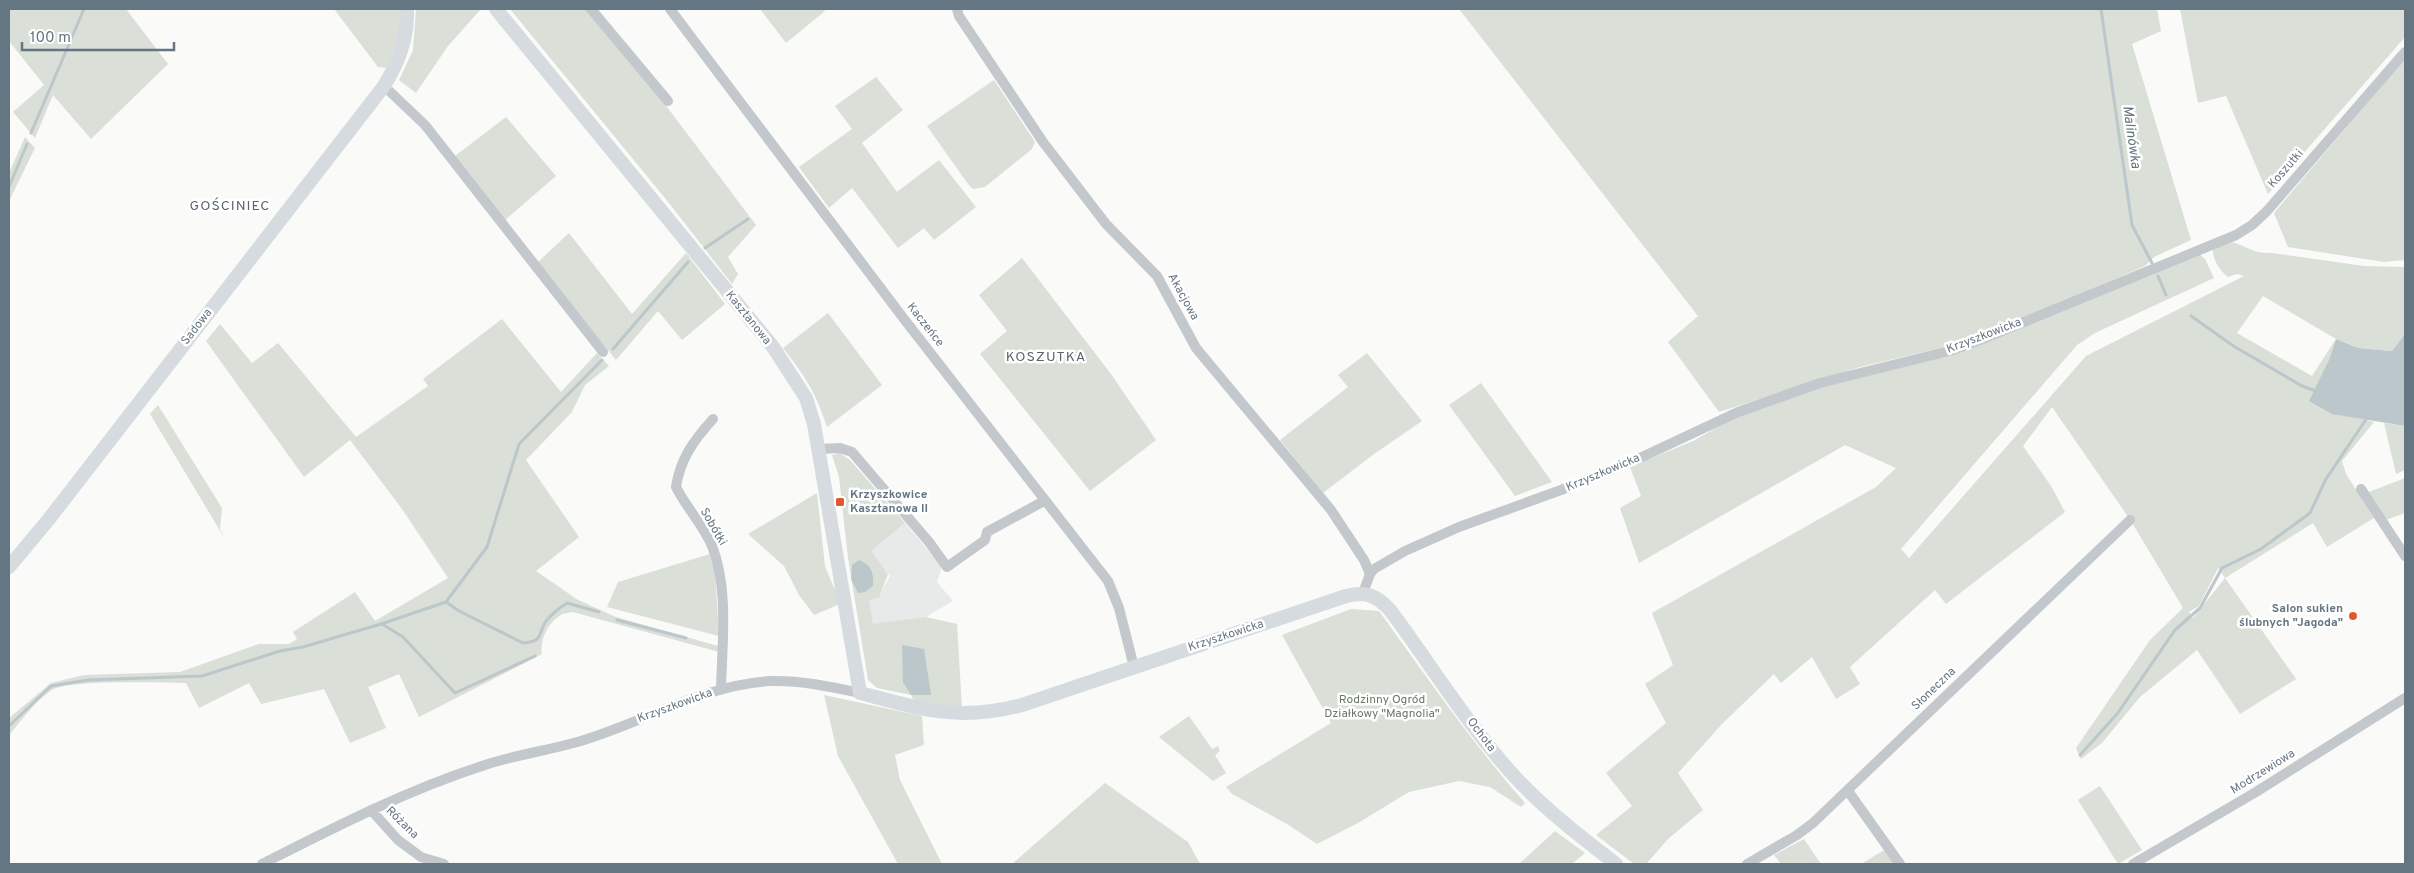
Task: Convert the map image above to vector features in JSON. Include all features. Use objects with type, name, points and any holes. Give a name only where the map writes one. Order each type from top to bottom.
[{"type":"street","name":"Sadowa","points":[[9,567],[49,519],[384,86],[400,56],[406,35],[407,9]]},
{"type":"street","name":"Kasztanowa","points":[[496,9],[773,347],[806,398],[820,449],[860,693]]},
{"type":"street","points":[[591,9],[668,100]]},
{"type":"street","name":"Kaczeńce","points":[[670,9],[1044,502],[1108,581],[1119,608],[1134,667]]},
{"type":"street","name":"Akacjowa","points":[[957,9],[959,16],[1043,142],[1106,224],[1157,276],[1196,348],[1331,510],[1364,560],[1370,574]]},
{"type":"street","name":"Koszutki","points":[[2159,266],[2236,235],[2252,225],[2405,52]]},
{"type":"street","points":[[384,86],[425,125],[603,352]]},
{"type":"street","name":"Krzyszkowicka","points":[[1370,574],[1383,563],[1436,537],[1561,490],[1682,440],[1738,412],[1820,384],[1953,350],[2159,266]]},
{"type":"street","name":"Sobótki","points":[[713,419],[690,446],[681,464],[676,487],[711,544],[720,569],[723,639],[721,690]]},
{"type":"street","points":[[820,449],[846,448],[852,452],[929,542],[947,567],[985,540],[987,532],[1044,502]]},
{"type":"street","points":[[2361,489],[2405,556]]},
{"type":"street","name":"Słoneczna","points":[[1747,864],[1797,835],[1848,791],[1983,658],[2130,520]]},
{"type":"street","points":[[1363,593],[1370,574]]},
{"type":"street","name":"Krzyszkowicka","points":[[262,864],[371,810],[486,765],[583,740],[682,701],[721,690],[771,681],[828,686],[933,711],[976,714],[1022,705],[1337,599],[1363,593]]},
{"type":"street","name":"Ochota","points":[[1363,593],[1376,597],[1390,610],[1486,742],[1516,778],[1552,813],[1616,864]]},
{"type":"street","name":"Modrzewiowa","points":[[2133,864],[2256,792],[2405,698]]},
{"type":"street","points":[[1848,791],[1900,864]]},
{"type":"street","name":"Różana","points":[[371,810],[398,840],[421,857],[444,864]]},
{"type":"shaded area","points":[[2405,334],[2405,426],[2332,414],[2309,401],[2329,360],[2336,339],[2358,348],[2392,351]]},
{"type":"shaded area","points":[[905,523],[942,567],[937,582],[953,601],[926,617],[873,625],[869,600],[879,597],[890,576],[870,551]]},
{"type":"shaded area","points":[[859,560],[869,567],[873,586],[865,592],[858,593],[851,579],[852,565]]},
{"type":"shaded area","points":[[902,645],[924,649],[931,695],[911,695],[903,682]]},
{"type":"green space","points":[[9,9],[126,9],[168,64],[91,139],[53,95],[35,138],[13,112],[44,85],[9,41]]},
{"type":"green space","points":[[334,9],[401,9],[401,30],[387,68],[378,67]]},
{"type":"green space","points":[[416,9],[481,9],[448,46],[416,93],[399,80],[413,50]]},
{"type":"green space","points":[[510,9],[587,9],[655,91],[756,225],[728,257],[738,274],[732,284],[669,203]]},
{"type":"green space","points":[[760,9],[824,9],[825,11],[786,43]]},
{"type":"green space","points":[[1459,9],[2157,9],[2161,31],[2132,44],[2191,240],[2154,257],[2145,266],[1998,330],[1961,343],[1860,367],[1719,412],[1668,342],[1698,316]]},
{"type":"green space","points":[[2180,9],[2405,9],[2405,37],[2268,194],[2226,96],[2198,103]]},
{"type":"green space","points":[[2405,58],[2405,260],[2384,262],[2288,247],[2274,213]]},
{"type":"green space","points":[[876,77],[903,110],[862,143],[897,192],[939,160],[976,207],[934,240],[924,228],[898,248],[852,188],[829,208],[799,167],[852,129],[835,106]]},
{"type":"green space","points":[[994,80],[1035,142],[1032,149],[985,187],[973,189],[927,126]]},
{"type":"green space","points":[[506,117],[556,176],[504,221],[455,156]]},
{"type":"green space","points":[[25,137],[35,148],[9,201],[9,173]]},
{"type":"green space","points":[[569,233],[632,314],[686,253],[725,304],[682,340],[658,311],[616,360],[537,263]]},
{"type":"green space","points":[[2232,242],[2260,252],[2364,266],[2405,267],[2405,334],[2392,351],[2358,348],[2336,339],[2329,360],[2358,418],[2374,422],[2342,461],[2346,474],[2374,518],[2327,547],[2313,523],[2225,578],[2296,679],[2240,714],[2197,650],[2140,697],[2102,743],[2081,759],[2076,748],[2150,640],[2183,608],[2131,521],[2052,407],[2023,446],[2051,486],[2065,512],[1946,604],[1935,590],[1850,667],[1860,684],[1836,699],[1812,657],[1781,683],[1774,674],[1723,723],[1678,773],[1703,810],[1669,838],[1646,864],[1634,864],[1596,835],[1632,806],[1606,773],[1666,723],[1645,684],[1673,665],[1652,613],[1876,487],[1896,468],[1845,445],[1639,563],[1620,508],[1641,496],[1630,467],[1693,441],[1739,415],[1822,387],[1915,361],[2199,254],[2205,259],[2214,278],[2095,333],[2077,345],[1901,549],[1909,558],[2086,356],[2244,276],[2237,274],[2228,277],[2215,261],[2213,249]],"holes":[[[2263,296],[2336,339],[2312,376],[2237,333]],[[2218,568],[2225,578],[2193,618],[2189,612],[2199,606]]]},
{"type":"green space","points":[[1022,258],[1111,374],[1156,440],[1090,491],[980,354],[1007,331],[979,295]]},
{"type":"green space","points":[[828,313],[882,385],[827,427],[819,404],[809,385],[783,348]]},
{"type":"green space","points":[[502,319],[561,392],[597,353],[609,366],[585,385],[572,412],[526,460],[579,537],[536,571],[578,600],[616,617],[718,646],[719,652],[573,612],[562,614],[548,627],[543,638],[542,654],[419,717],[399,674],[368,687],[386,728],[350,743],[324,689],[261,704],[249,683],[199,708],[186,683],[96,683],[62,687],[52,690],[40,700],[9,735],[9,718],[51,683],[84,675],[180,672],[259,644],[289,644],[297,639],[293,632],[355,592],[375,621],[448,578],[402,509],[350,440],[304,477],[206,341],[220,324],[252,363],[278,343],[356,437],[428,386],[423,379]]},
{"type":"green space","points":[[1367,353],[1422,421],[1374,454],[1323,493],[1280,440],[1348,387],[1338,375]]},
{"type":"green space","points":[[1481,383],[1552,482],[1515,496],[1449,405]]},
{"type":"green space","points":[[158,405],[222,508],[220,529],[225,539],[150,414]]},
{"type":"green space","points":[[2384,423],[2405,426],[2405,470],[2396,474]]},
{"type":"green space","points":[[840,453],[851,461],[905,523],[871,551],[888,574],[879,598],[869,600],[873,624],[926,617],[957,624],[962,708],[914,701],[911,695],[877,688],[868,680],[848,558],[839,477],[832,455]]},
{"type":"green space","points":[[2405,478],[2405,513],[2386,520],[2369,492]]},
{"type":"green space","points":[[817,493],[825,566],[834,588],[838,589],[840,604],[814,615],[799,595],[784,566],[748,534]]},
{"type":"green space","points":[[710,554],[715,571],[719,636],[607,607],[618,582]]},
{"type":"green space","name":"Rodzinny Ogród Działkowy \"Magnolia\"","points":[[1351,609],[1379,611],[1468,733],[1525,803],[1521,807],[1490,787],[1459,781],[1409,792],[1358,823],[1317,844],[1287,824],[1232,794],[1226,787],[1331,723],[1282,635]]},
{"type":"green space","points":[[824,695],[922,716],[924,745],[895,755],[900,780],[942,864],[898,864],[838,756]]},
{"type":"green space","points":[[1189,716],[1212,749],[1218,746],[1220,751],[1215,755],[1226,773],[1213,781],[1159,737]]},
{"type":"green space","points":[[1105,783],[1188,842],[1200,864],[1012,864]]},
{"type":"green space","points":[[2100,786],[2142,850],[2118,864],[2078,800]]},
{"type":"green space","points":[[1555,831],[1585,853],[1572,864],[1519,864]]},
{"type":"green space","points":[[1804,839],[1821,864],[1781,864],[1774,855]]},
{"type":"green space","points":[[1891,846],[1902,864],[1861,864]]},
{"type":"waterway","points":[[31,133],[84,9]]},
{"type":"waterway","name":"Malinówka","points":[[2101,9],[2132,225],[2152,263]]},
{"type":"waterway","points":[[9,187],[27,144]]},
{"type":"waterway","points":[[705,248],[748,219]]},
{"type":"waterway","points":[[613,349],[688,262]]},
{"type":"waterway","name":"Malinówka","points":[[2158,276],[2166,295]]},
{"type":"waterway","name":"Malinówka","points":[[2191,316],[2235,347],[2302,386],[2316,391]]},
{"type":"waterway","points":[[9,726],[51,686],[88,680],[202,676],[280,651],[303,647],[381,624],[446,602],[487,547],[519,444],[602,360]]},
{"type":"waterway","points":[[2080,755],[2117,714],[2175,630],[2200,608],[2222,568],[2261,549],[2310,513],[2326,479],[2367,418]]},
{"type":"waterway","points":[[446,602],[459,611],[523,643],[538,639],[546,621],[567,603],[599,612]]},
{"type":"waterway","points":[[617,620],[686,638]]},
{"type":"waterway","points":[[382,624],[403,637],[455,693],[535,656]]},
{"type":"place","name":"Krzyszkowice Kasztanowa II","points":[[840,502]]},
{"type":"place","name":"Salon sukien ślubnych \"Jagoda\"","points":[[2353,616]]},
{"type":"district","name":"GOŚCINIEC","points":[[230,206]]},
{"type":"district","name":"KOSZUTKA","points":[[1046,357]]}]
